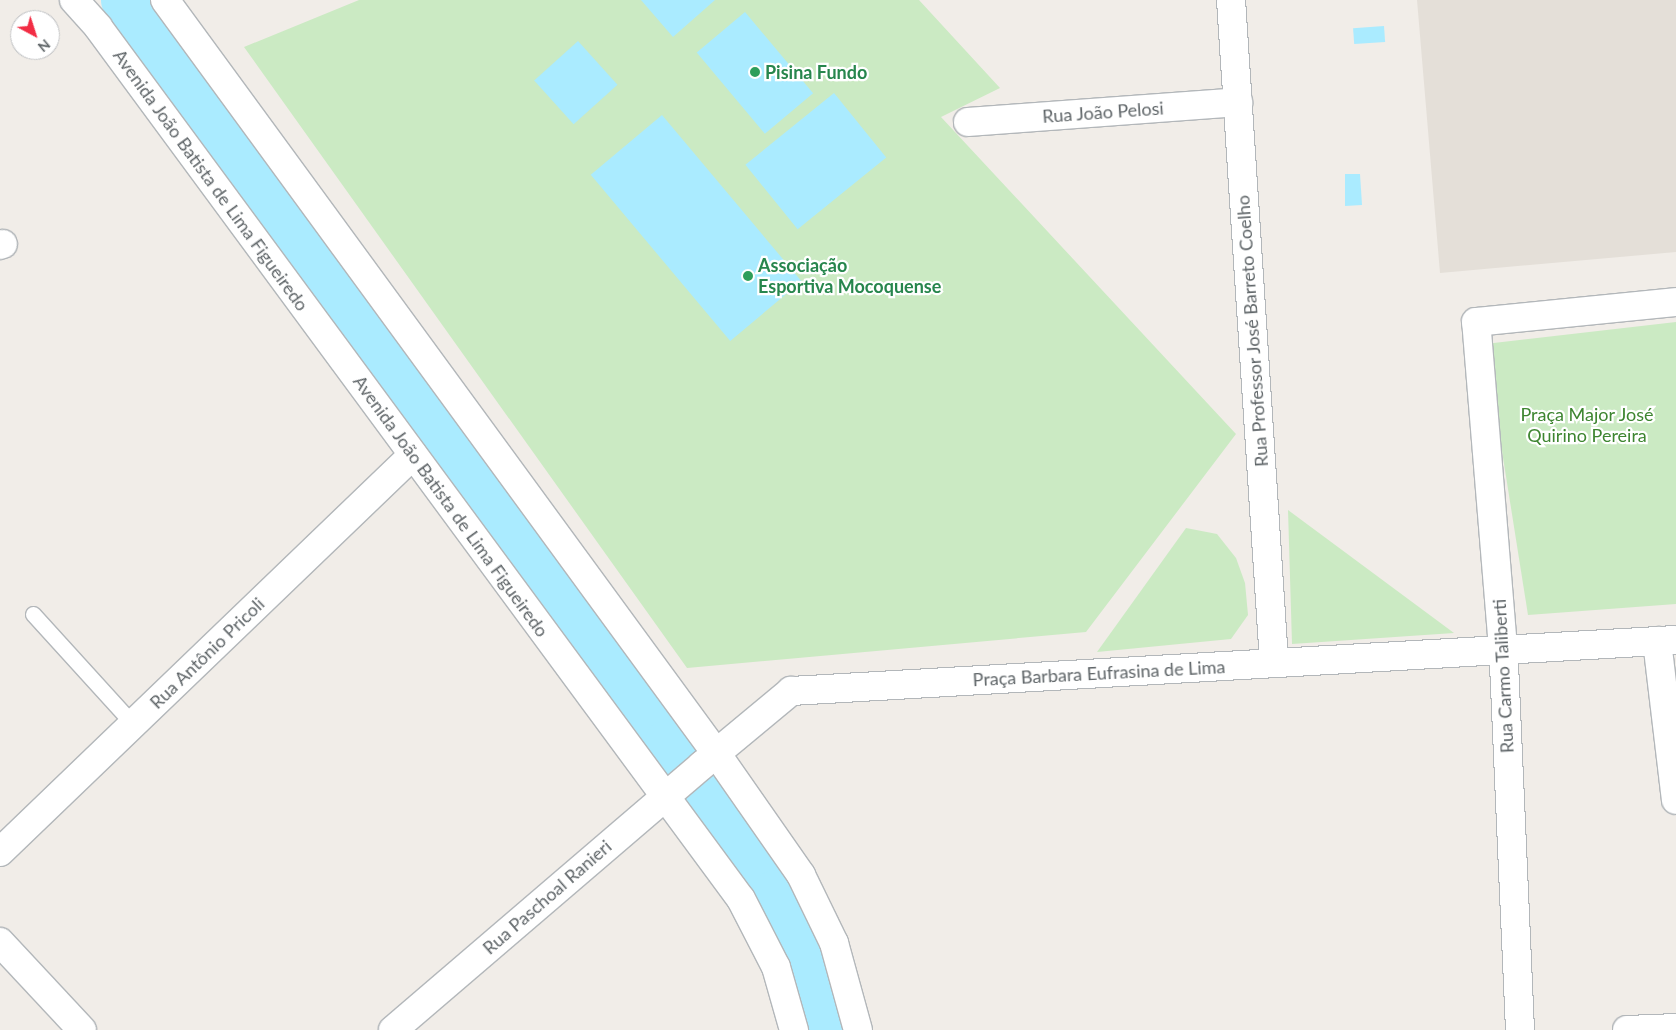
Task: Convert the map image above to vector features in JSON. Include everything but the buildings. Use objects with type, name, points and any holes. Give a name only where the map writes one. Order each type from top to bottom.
[{"type":"street","name":"Avenida João Batista de Lima Figueiredo","points":[[74,0],[98,27],[414,454],[672,790],[741,899],[776,968],[794,1030]]},
{"type":"street","points":[[165,0],[709,759],[801,875],[834,943],[858,1030]]},
{"type":"street","points":[[186,0],[188,31]]},
{"type":"street","name":"Rua Professor José Barreto Coelho","points":[[1231,0],[1274,662]]},
{"type":"street","name":"Rua João Pelosi","points":[[968,122],[1238,102]]},
{"type":"street","name":"Rua Carmo Taliberti","points":[[1520,1030],[1503,648],[1476,322],[1676,302]]},
{"type":"street","name":"Rua Antônio Pricoli","points":[[0,852],[414,454]]},
{"type":"street","points":[[1503,648],[1667,640],[1676,800]]},
{"type":"street","name":"Praça Barbara Eufrasina de Lima","points":[[709,759],[791,691],[1503,648]]},
{"type":"street","name":"Rua Paschoal Ranieri","points":[[393,1030],[709,759]]},
{"type":"street","points":[[0,942],[82,1030]]},
{"type":"street","points":[[1627,1030],[1676,1028]]},
{"type":"lane","points":[[33,614],[132,724]]},
{"type":"shaded area","points":[[1417,0],[1676,0],[1676,252],[1440,273]]},
{"type":"green space","name":"Associação Esportiva Mocoquense","points":[[359,0],[919,0],[1000,88],[941,117],[1236,434],[1086,632],[687,668],[244,47]]},
{"type":"green space","name":"Praça Major José Quirino Pereira","points":[[1676,322],[1676,604],[1528,615],[1485,344]]},
{"type":"green space","points":[[1288,510],[1454,633],[1292,644]]},
{"type":"green space","points":[[1186,528],[1217,534],[1236,558],[1245,583],[1248,615],[1231,639],[1097,652]]},
{"type":"water","points":[[641,0],[715,0],[673,37]]},
{"type":"water","name":"Pisina Fundo","points":[[745,12],[813,93],[765,134],[697,52]]},
{"type":"water","points":[[1384,26],[1385,42],[1354,44],[1353,28]]},
{"type":"water","points":[[578,41],[617,85],[574,124],[534,80]]},
{"type":"water","points":[[834,93],[886,158],[798,229],[745,165]]},
{"type":"water","points":[[662,115],[801,281],[730,341],[591,175]]},
{"type":"water","points":[[1345,174],[1360,174],[1362,205],[1345,206]]},
{"type":"waterway","points":[[126,0],[669,744],[776,895],[803,952],[825,1030]]},
{"type":"place","name":"Pisina Fundo","points":[[755,72]]},
{"type":"place","name":"Associação Esportiva Mocoquense","points":[[748,276]]}]
